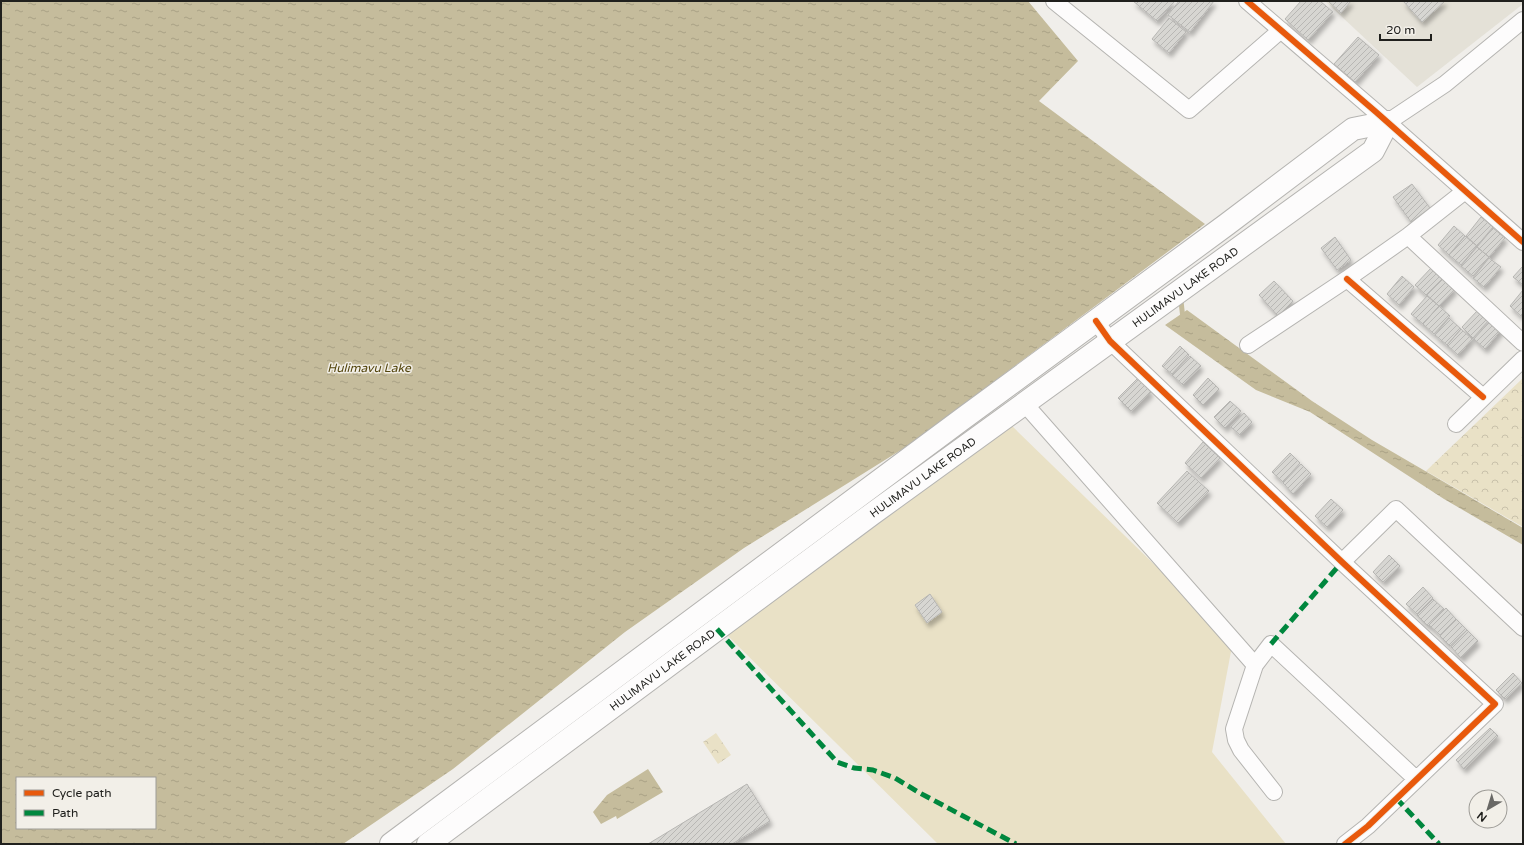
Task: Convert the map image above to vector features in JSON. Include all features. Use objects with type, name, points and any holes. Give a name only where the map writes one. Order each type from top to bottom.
[{"type":"main road","name":"HULIMAVU LAKE ROAD","points":[[391,844],[1353,129],[1388,122]]},
{"type":"main road","name":"HULIMAVU LAKE ROAD","points":[[428,844],[860,523],[1373,151],[1388,122]]},
{"type":"street","points":[[1054,1],[1190,110],[1281,30]]},
{"type":"street","points":[[1247,1],[1388,122],[1523,242]]},
{"type":"street","points":[[1388,122],[1445,84],[1523,20]]},
{"type":"street","points":[[1248,345],[1408,236],[1465,191]]},
{"type":"street","points":[[1408,236],[1523,343]]},
{"type":"street","points":[[1347,279],[1483,397]]},
{"type":"street","points":[[1096,321],[1110,341],[1342,562],[1495,704],[1368,826],[1345,844]]},
{"type":"street","points":[[1456,424],[1523,359]]},
{"type":"street","points":[[1024,403],[1255,665]]},
{"type":"street","points":[[1342,562],[1396,509],[1523,628]]},
{"type":"street","points":[[1274,792],[1241,750],[1236,740],[1234,729],[1255,665],[1270,644],[1416,780]]},
{"type":"shaded area","points":[[1325,1],[1523,1],[1523,4],[1417,87]]},
{"type":"green space","points":[[1523,378],[1523,527],[1426,471]]},
{"type":"green space","points":[[1012,426],[1233,641],[1212,752],[1286,844],[938,844],[727,635]]},
{"type":"green space","points":[[716,733],[731,755],[718,764],[703,742]]},
{"type":"water","name":"Hulimavu Lake","points":[[1,1],[1028,1],[1078,61],[1039,101],[1205,224],[909,445],[744,548],[625,632],[453,769],[343,844],[1,844]]},
{"type":"water","points":[[1187,310],[1312,401],[1372,440],[1523,528],[1523,545],[1444,499],[1310,412],[1256,390],[1165,325]]},
{"type":"water","points":[[648,769],[663,792],[617,819],[616,816],[601,824],[593,812],[607,795]]},
{"type":"building","points":[[1133,1],[1175,1],[1157,21]]},
{"type":"building","points":[[1179,1],[1214,1],[1190,32],[1168,15]]},
{"type":"building","points":[[1301,1],[1320,1],[1333,12],[1308,40],[1285,19]]},
{"type":"building","points":[[1328,1],[1351,1],[1341,13]]},
{"type":"building","points":[[1403,1],[1445,1],[1422,22]]},
{"type":"building","points":[[1169,18],[1186,32],[1169,53],[1152,39]]},
{"type":"building","points":[[1358,37],[1379,55],[1355,82],[1334,64]]},
{"type":"building","points":[[1412,184],[1430,208],[1411,222],[1393,197]]},
{"type":"building","points":[[1481,217],[1493,227],[1477,246],[1466,236]]},
{"type":"building","points":[[1454,226],[1465,236],[1449,255],[1438,245]]},
{"type":"building","points":[[1493,228],[1505,238],[1489,257],[1477,247]]},
{"type":"building","points":[[1465,236],[1477,246],[1461,265],[1449,255]]},
{"type":"building","points":[[1335,237],[1351,260],[1337,270],[1321,248]]},
{"type":"building","points":[[1477,247],[1489,257],[1473,276],[1461,266]]},
{"type":"building","points":[[1489,258],[1501,267],[1484,287],[1473,278]]},
{"type":"building","points":[[1523,266],[1523,285],[1513,277]]},
{"type":"building","points":[[1432,267],[1444,277],[1426,295],[1415,285]]},
{"type":"building","points":[[1402,276],[1414,287],[1399,305],[1387,294]]},
{"type":"building","points":[[1443,278],[1455,289],[1439,306],[1427,295]]},
{"type":"building","points":[[1274,281],[1293,301],[1278,316],[1259,295]]},
{"type":"building","points":[[1523,290],[1523,314],[1521,316],[1510,306]]},
{"type":"building","points":[[1427,296],[1439,306],[1423,324],[1411,314]]},
{"type":"building","points":[[1439,306],[1450,316],[1434,334],[1423,324]]},
{"type":"building","points":[[1478,310],[1489,320],[1473,338],[1462,327]]},
{"type":"building","points":[[1449,318],[1461,329],[1447,345],[1435,335]]},
{"type":"building","points":[[1491,320],[1502,329],[1485,349],[1474,339]]},
{"type":"building","points":[[1461,329],[1472,339],[1458,355],[1447,345]]},
{"type":"building","points":[[1180,346],[1189,355],[1172,374],[1162,366]]},
{"type":"building","points":[[1190,356],[1201,366],[1183,385],[1172,375]]},
{"type":"building","points":[[1138,378],[1151,392],[1131,411],[1118,398]]},
{"type":"building","points":[[1208,378],[1219,389],[1203,405],[1193,395]]},
{"type":"building","points":[[1230,401],[1241,411],[1225,428],[1214,417]]},
{"type":"building","points":[[1244,413],[1252,422],[1240,435],[1231,427]]},
{"type":"building","points":[[1203,442],[1220,458],[1201,478],[1185,463]]},
{"type":"building","points":[[1290,453],[1300,463],[1283,482],[1272,472]]},
{"type":"building","points":[[1301,464],[1311,474],[1293,494],[1283,483]]},
{"type":"building","points":[[1187,471],[1209,491],[1178,523],[1157,503]]},
{"type":"building","points":[[1331,499],[1343,510],[1327,527],[1315,516]]},
{"type":"building","points":[[1389,555],[1400,566],[1383,582],[1373,572]]},
{"type":"building","points":[[1423,587],[1433,598],[1417,614],[1406,604]]},
{"type":"building","points":[[930,594],[942,612],[927,623],[915,605]]},
{"type":"building","points":[[1433,599],[1444,609],[1428,626],[1417,615]]},
{"type":"building","points":[[1446,608],[1456,619],[1440,635],[1429,625]]},
{"type":"building","points":[[1456,619],[1467,630],[1450,646],[1440,636]]},
{"type":"building","points":[[1467,630],[1478,641],[1461,658],[1451,647]]},
{"type":"building","points":[[1513,673],[1522,683],[1505,699],[1496,690]]},
{"type":"building","points":[[1490,728],[1498,736],[1464,769],[1456,760]]},
{"type":"building","points":[[747,784],[770,821],[732,844],[648,844]]},
{"type":"waterway","points":[[1179,298],[1181,301],[1183,319]]},
{"type":"marked path","points":[[1271,644],[1342,562]]},
{"type":"marked path","points":[[717,629],[837,762],[854,768],[873,770],[895,778],[918,792],[1016,844]]},
{"type":"marked path","points":[[1396,798],[1439,844]]},
{"type":"cycle path","points":[[1247,1],[1376,112],[1523,242]]},
{"type":"cycle path","points":[[1347,279],[1483,397]]},
{"type":"cycle path","points":[[1096,321],[1110,341],[1342,562],[1495,704],[1368,826],[1345,844]]}]
